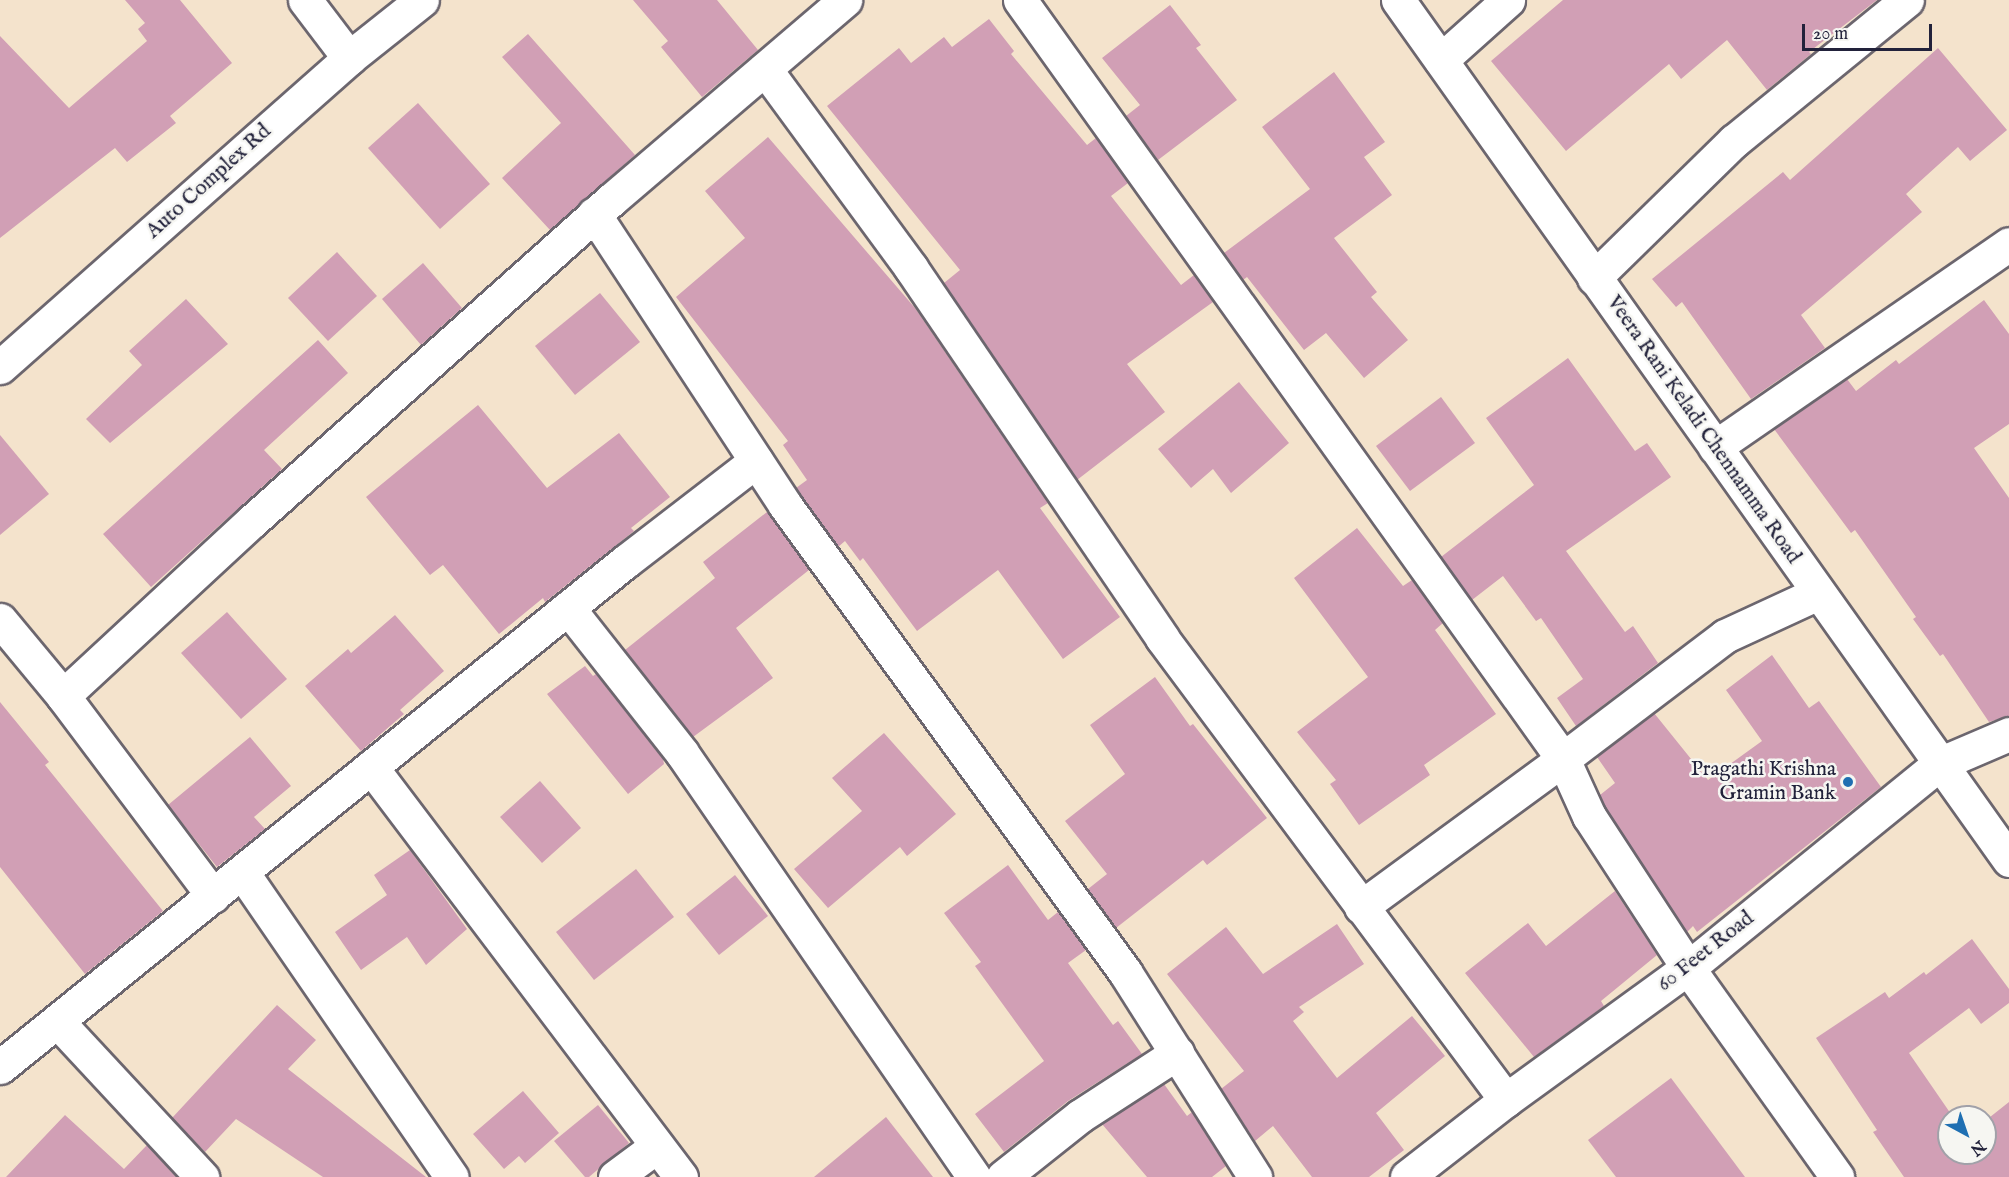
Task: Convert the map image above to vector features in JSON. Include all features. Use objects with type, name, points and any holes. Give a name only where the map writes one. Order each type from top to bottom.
[{"type":"street","points":[[305,0],[349,58]]},
{"type":"street","name":"Auto Complex Rd","points":[[0,368],[349,58],[422,0]]},
{"type":"street","points":[[63,696],[252,521],[594,214],[845,0]]},
{"type":"street","points":[[1020,0],[1563,759],[1589,816],[1688,968],[1837,1177]]},
{"type":"street","name":"Veera Rani Keladi Chennamma Road","points":[[1398,0],[2009,860]]},
{"type":"street","points":[[1441,60],[1509,0]]},
{"type":"street","points":[[1594,278],[1734,141],[1907,0]]},
{"type":"street","points":[[765,69],[911,268],[1162,638],[1506,1100]]},
{"type":"street","points":[[594,214],[756,461],[1125,972],[1255,1177]]},
{"type":"street","points":[[1716,447],[2005,256]]},
{"type":"street","points":[[0,1067],[568,608],[756,461]]},
{"type":"street","points":[[1361,907],[1563,759],[1725,636],[1818,593]]},
{"type":"street","points":[[568,608],[681,753],[974,1177]]},
{"type":"street","points":[[0,620],[63,696],[213,896]]},
{"type":"street","name":"60 Feet Road","points":[[1407,1177],[1506,1100],[1688,968],[1939,764],[2009,734]]},
{"type":"street","points":[[371,767],[681,1177]]},
{"type":"street","points":[[242,872],[452,1177]]},
{"type":"street","points":[[58,1022],[202,1177]]},
{"type":"street","points":[[1003,1177],[1080,1116],[1177,1053]]},
{"type":"street","points":[[615,1177],[657,1146]]},
{"type":"building","points":[[125,0],[180,0],[232,63],[170,116],[176,123],[127,162],[115,148],[0,238],[0,36],[69,108],[147,41],[138,29],[145,23]]},
{"type":"building","points":[[633,0],[717,0],[758,50],[702,97],[661,47],[668,41]]},
{"type":"building","points":[[1563,0],[1877,0],[1809,52],[1811,54],[1767,90],[1727,40],[1681,79],[1669,64],[1566,151],[1491,61]]},
{"type":"building","points":[[1170,5],[1201,45],[1196,48],[1237,100],[1158,160],[1126,116],[1140,105],[1102,58]]},
{"type":"building","points":[[989,19],[1014,51],[1011,54],[1087,145],[1096,138],[1128,183],[1111,196],[1181,285],[1194,275],[1213,302],[1127,364],[1165,412],[1077,480],[944,283],[960,270],[827,106],[899,48],[911,63],[944,37],[952,47]]},
{"type":"building","points":[[528,34],[635,155],[550,230],[502,178],[561,123],[502,57]]},
{"type":"building","points":[[1938,48],[2007,130],[1970,161],[1958,147],[1906,194],[1922,212],[1801,315],[1825,348],[1751,399],[1682,302],[1676,307],[1652,279],[1783,172],[1790,180]]},
{"type":"building","points":[[1334,72],[1385,142],[1364,157],[1392,195],[1334,238],[1377,292],[1371,297],[1408,340],[1364,378],[1326,333],[1304,350],[1247,277],[1243,280],[1224,253],[1310,189],[1262,127]]},
{"type":"building","points":[[418,103],[490,184],[440,229],[368,148]]},
{"type":"building","points":[[768,137],[915,308],[1048,503],[1040,508],[1120,617],[1063,659],[998,570],[917,631],[863,558],[860,561],[845,541],[838,547],[796,488],[807,480],[783,445],[788,441],[676,297],[745,238],[705,191]]},
{"type":"building","points":[[337,252],[377,296],[328,341],[288,298]]},
{"type":"building","points":[[423,263],[462,308],[421,345],[382,299]]},
{"type":"building","points":[[600,293],[640,342],[575,395],[535,346]]},
{"type":"building","points":[[186,299],[228,344],[110,443],[86,419],[142,365],[129,351]]},
{"type":"building","points":[[1984,300],[2009,334],[2009,424],[1974,448],[2009,498],[2009,716],[1989,722],[1943,654],[1940,656],[1913,619],[1916,617],[1855,530],[1851,533],[1774,429],[1847,379],[1856,391],[1896,360],[1899,364]]},
{"type":"building","points":[[318,340],[348,373],[264,450],[282,469],[151,587],[103,534]]},
{"type":"building","points":[[1568,358],[1635,451],[1647,443],[1671,477],[1566,551],[1625,632],[1633,626],[1658,663],[1576,726],[1557,698],[1583,679],[1541,618],[1536,621],[1503,576],[1472,600],[1441,557],[1534,485],[1486,418]]},
{"type":"building","points":[[1239,382],[1289,443],[1231,493],[1213,469],[1191,488],[1158,449]]},
{"type":"building","points":[[1441,397],[1475,443],[1410,491],[1376,446]]},
{"type":"building","points":[[478,405],[547,488],[619,433],[670,497],[631,528],[634,531],[545,602],[543,598],[499,634],[443,565],[430,575],[366,497]]},
{"type":"building","points":[[0,435],[49,494],[0,535]]},
{"type":"building","points":[[767,512],[809,570],[736,628],[773,678],[693,737],[625,650],[715,578],[703,562]]},
{"type":"building","points":[[1357,528],[1403,586],[1412,580],[1443,623],[1435,630],[1496,714],[1424,765],[1430,775],[1359,825],[1330,784],[1336,780],[1297,732],[1368,677],[1294,578]]},
{"type":"building","points":[[227,612],[287,679],[241,719],[181,653]]},
{"type":"building","points":[[395,615],[444,671],[400,710],[404,714],[361,751],[305,686],[348,649],[351,653]]},
{"type":"building","points":[[1772,655],[1809,708],[1819,701],[1881,787],[1697,932],[1693,926],[1687,932],[1605,807],[1600,795],[1615,783],[1597,757],[1654,713],[1708,780],[1762,741],[1726,690]]},
{"type":"building","points":[[585,666],[593,676],[596,674],[663,759],[664,764],[628,794],[547,694]]},
{"type":"building","points":[[1155,677],[1190,726],[1193,724],[1267,818],[1207,865],[1203,860],[1116,928],[1088,889],[1107,874],[1065,821],[1125,774],[1090,725]]},
{"type":"building","points":[[0,702],[49,762],[45,765],[163,911],[85,974],[0,867]]},
{"type":"building","points":[[884,733],[956,814],[907,856],[900,847],[828,908],[794,869],[862,811],[832,778]]},
{"type":"building","points":[[250,737],[291,786],[254,817],[265,829],[217,867],[168,805]]},
{"type":"building","points":[[540,781],[581,828],[542,863],[500,817]]},
{"type":"building","points":[[410,850],[467,929],[426,965],[407,937],[361,970],[335,932],[387,895],[374,875]]},
{"type":"building","points":[[1008,865],[1048,920],[1058,912],[1086,950],[1068,963],[1113,1025],[1118,1021],[1142,1054],[1068,1101],[1004,1152],[975,1114],[1044,1061],[975,966],[981,962],[944,913]]},
{"type":"building","points":[[636,869],[674,917],[594,980],[556,932]]},
{"type":"building","points":[[735,875],[768,916],[719,955],[686,914]]},
{"type":"building","points":[[1615,891],[1657,955],[1601,1001],[1604,1006],[1534,1057],[1465,973],[1528,923],[1546,946]]},
{"type":"building","points":[[1337,924],[1364,964],[1299,1007],[1304,1012],[1293,1021],[1337,1078],[1412,1016],[1445,1056],[1376,1113],[1404,1150],[1369,1177],[1312,1177],[1273,1126],[1255,1141],[1221,1089],[1244,1071],[1167,974],[1226,927],[1263,974]]},
{"type":"building","points":[[1972,939],[2009,989],[2009,1003],[1981,1024],[1969,1008],[1909,1053],[1945,1105],[1937,1105],[1937,1165],[1997,1165],[1997,1112],[2009,1102],[2009,1177],[1904,1177],[1873,1132],[1877,1130],[1816,1038],[1885,992],[1889,998],[1924,972],[1926,975]]},
{"type":"building","points":[[277,1005],[316,1040],[288,1069],[426,1177],[323,1177],[236,1119],[205,1152],[172,1118]]},
{"type":"building","points":[[1671,1078],[1745,1177],[1616,1177],[1588,1140]]},
{"type":"building","points":[[1164,1084],[1187,1116],[1192,1112],[1226,1166],[1212,1177],[1147,1177],[1102,1124]]},
{"type":"building","points":[[523,1091],[559,1133],[525,1163],[519,1156],[504,1169],[473,1134]]},
{"type":"building","points":[[598,1105],[629,1143],[589,1177],[585,1177],[554,1141]]},
{"type":"building","points":[[65,1115],[124,1169],[147,1145],[176,1177],[6,1177]]},
{"type":"building","points":[[886,1117],[933,1177],[814,1177]]},
{"type":"place","name":"Pragathi Krishna Gramin Bank","points":[[1848,782]]}]
